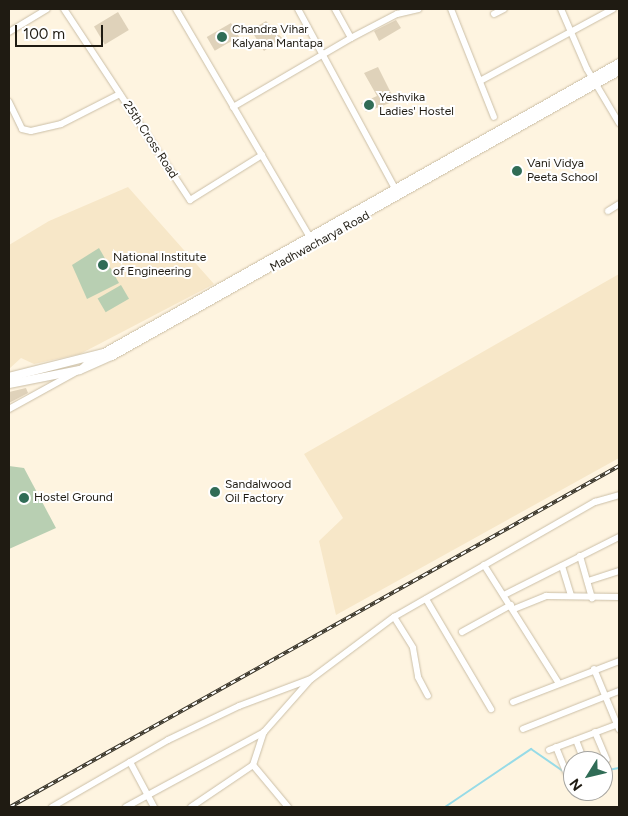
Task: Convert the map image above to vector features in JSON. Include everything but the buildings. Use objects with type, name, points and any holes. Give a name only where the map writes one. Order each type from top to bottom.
[{"type":"main road","name":"Madhwacharya Road","points":[[9,384],[80,370],[398,194],[594,81],[619,63]]},
{"type":"main road","name":"Madhwacharya Road","points":[[594,81],[619,71]]},
{"type":"main road","name":"Madhwacharya Road","points":[[9,377],[93,357],[312,242]]},
{"type":"street","points":[[9,32],[47,9]]},
{"type":"street","name":"25th Cross Road","points":[[64,9],[190,200],[262,155]]},
{"type":"street","points":[[176,9],[312,242]]},
{"type":"street","points":[[298,9],[398,194]]},
{"type":"street","points":[[335,9],[351,38]]},
{"type":"street","points":[[233,107],[397,11],[418,9]]},
{"type":"street","points":[[451,9],[494,117]]},
{"type":"street","points":[[494,14],[504,9]]},
{"type":"street","points":[[561,9],[594,81],[619,123]]},
{"type":"street","points":[[480,81],[570,29],[611,9]]},
{"type":"street","points":[[9,102],[22,129],[31,131],[61,124],[120,94]]},
{"type":"street","points":[[608,211],[619,204]]},
{"type":"street","points":[[9,409],[80,370],[93,357]]},
{"type":"street","points":[[126,807],[264,732],[311,679],[394,617],[595,502],[619,495]]},
{"type":"street","points":[[504,595],[619,537]]},
{"type":"street","points":[[580,556],[592,598]]},
{"type":"street","points":[[484,565],[558,682]]},
{"type":"street","points":[[562,566],[570,596]]},
{"type":"street","points":[[588,581],[619,571]]},
{"type":"street","points":[[462,632],[512,607],[546,596],[592,598],[619,596]]},
{"type":"street","points":[[426,599],[491,709]]},
{"type":"street","points":[[394,617],[413,648],[418,677],[428,696]]},
{"type":"street","points":[[513,702],[558,682],[619,661]]},
{"type":"street","points":[[549,750],[595,732],[618,726],[594,669]]},
{"type":"street","points":[[52,807],[130,762],[239,706],[311,679]]},
{"type":"street","points":[[522,729],[619,691]]},
{"type":"street","points":[[191,807],[253,765],[264,732]]},
{"type":"street","points":[[595,732],[603,751]]},
{"type":"street","points":[[576,740],[580,751]]},
{"type":"street","points":[[556,747],[563,764]]},
{"type":"street","points":[[130,762],[154,807]]},
{"type":"street","points":[[253,765],[288,807]]},
{"type":"shaded area","name":"National Institute of Engineering","points":[[128,187],[214,284],[80,354],[34,364],[21,358],[9,369],[9,245],[49,221]]},
{"type":"shaded area","points":[[619,274],[619,458],[336,615],[319,541],[343,518],[304,454]]},
{"type":"green space","points":[[99,248],[119,283],[87,299],[72,265]]},
{"type":"green space","points":[[121,285],[129,299],[106,312],[98,298]]},
{"type":"green space","name":"Hostel Ground","points":[[9,466],[24,468],[56,528],[9,549]]},
{"type":"waterway","points":[[445,807],[531,749],[563,771]]},
{"type":"waterway","points":[[613,769],[619,768]]},
{"type":"railway","points":[[10,807],[619,466]]},
{"type":"place","name":"Chandra Vihar Kalyana Mantapa","points":[[222,37]]},
{"type":"place","name":"Yeshvika Ladies' Hostel","points":[[369,105]]},
{"type":"place","name":"Vani Vidya Peeta School","points":[[517,171]]},
{"type":"place","name":"National Institute of Engineering","points":[[103,265]]},
{"type":"place","name":"Sandalwood Oil Factory","points":[[215,492]]},
{"type":"place","name":"Hostel Ground","points":[[24,498]]}]
